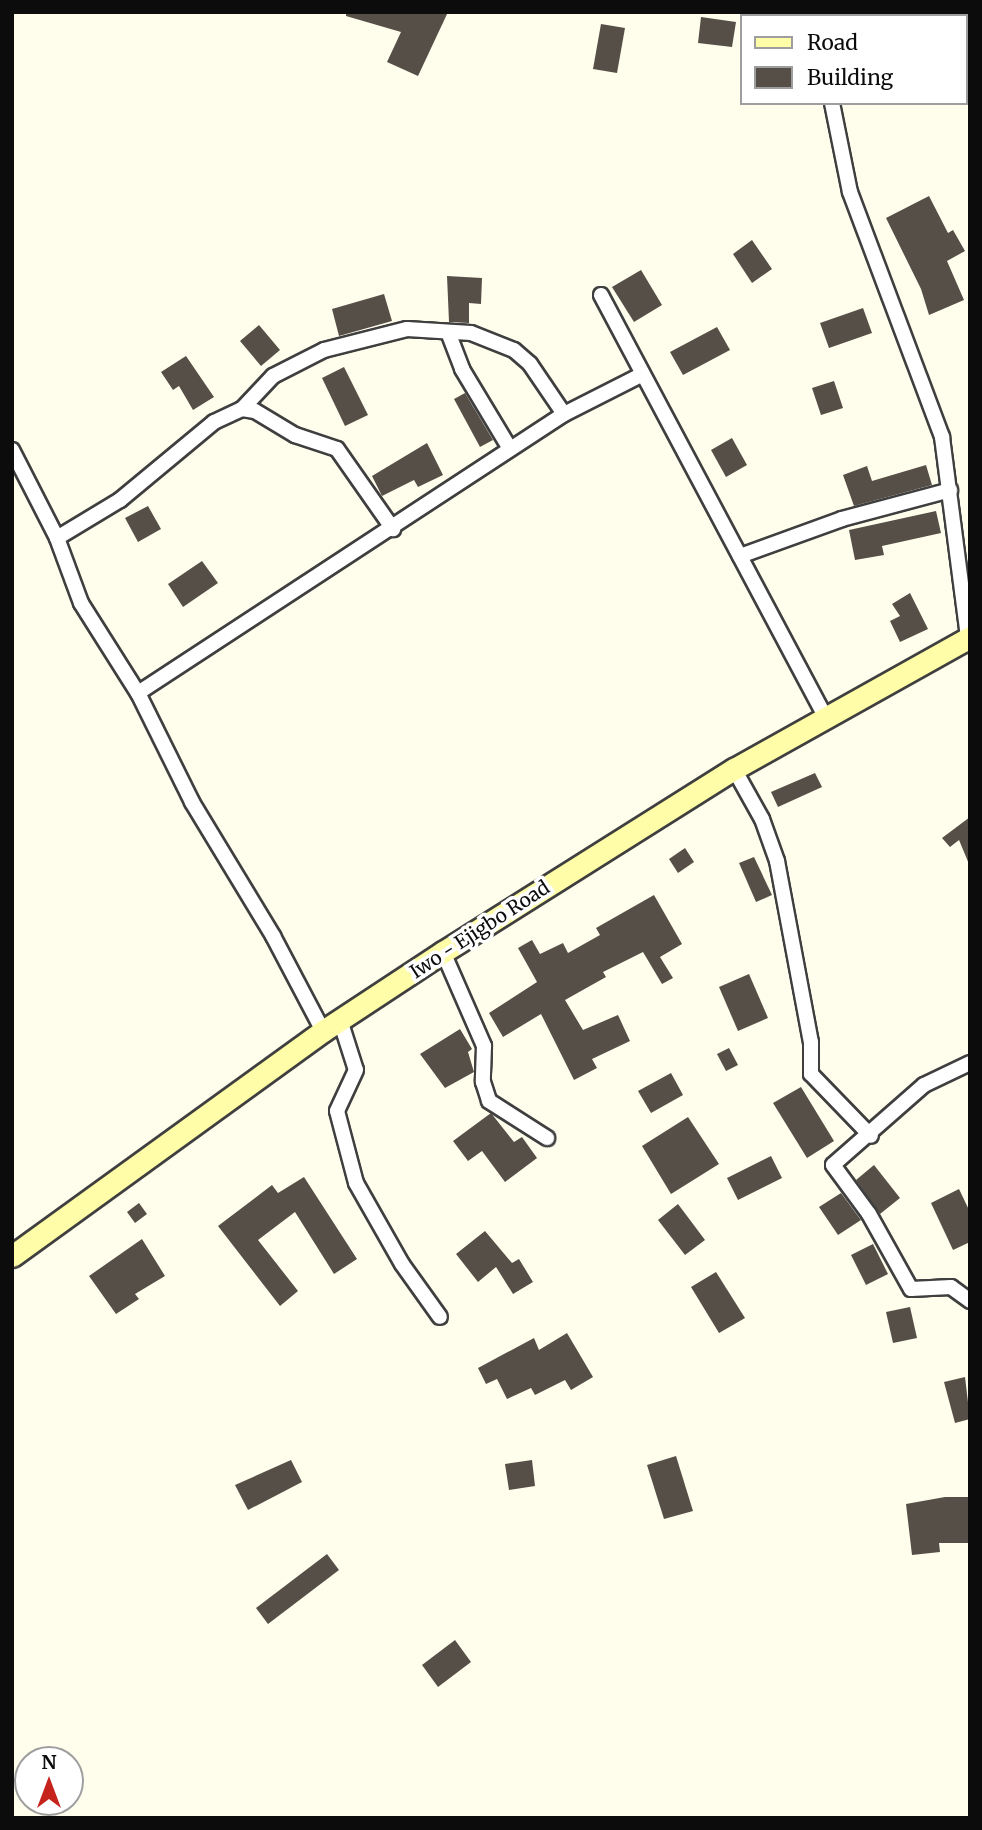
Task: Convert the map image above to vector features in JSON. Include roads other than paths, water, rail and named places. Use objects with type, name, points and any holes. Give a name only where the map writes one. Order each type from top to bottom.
[{"type":"main road","name":"Iwo - Ejigbo Road","points":[[12,1256],[331,1026],[443,952],[734,769],[968,640]]},
{"type":"street","points":[[832,105],[850,192],[936,418],[950,491],[968,640]]},
{"type":"street","points":[[601,295],[825,717]]},
{"type":"street","points":[[57,538],[121,500],[214,422],[242,409],[274,376],[324,350],[407,329],[471,333],[514,350],[530,364],[564,414]]},
{"type":"street","points":[[447,332],[462,369],[510,449]]},
{"type":"street","points":[[138,693],[393,529],[564,414],[641,374]]},
{"type":"street","points":[[242,409],[255,411],[295,435],[337,449],[393,529]]},
{"type":"street","points":[[12,450],[57,538],[80,603],[138,693],[191,802],[356,1070],[337,1111],[356,1183],[402,1265],[440,1317]]},
{"type":"street","points":[[740,556],[842,519],[950,491]]},
{"type":"street","points":[[734,769],[762,819],[777,861],[811,1042],[811,1074],[871,1136]]},
{"type":"street","points":[[443,952],[484,1046],[484,1092],[497,1109],[547,1138]]},
{"type":"street","points":[[970,1063],[924,1085],[871,1136],[833,1166],[869,1214],[911,1289],[951,1287],[970,1301]]}]
